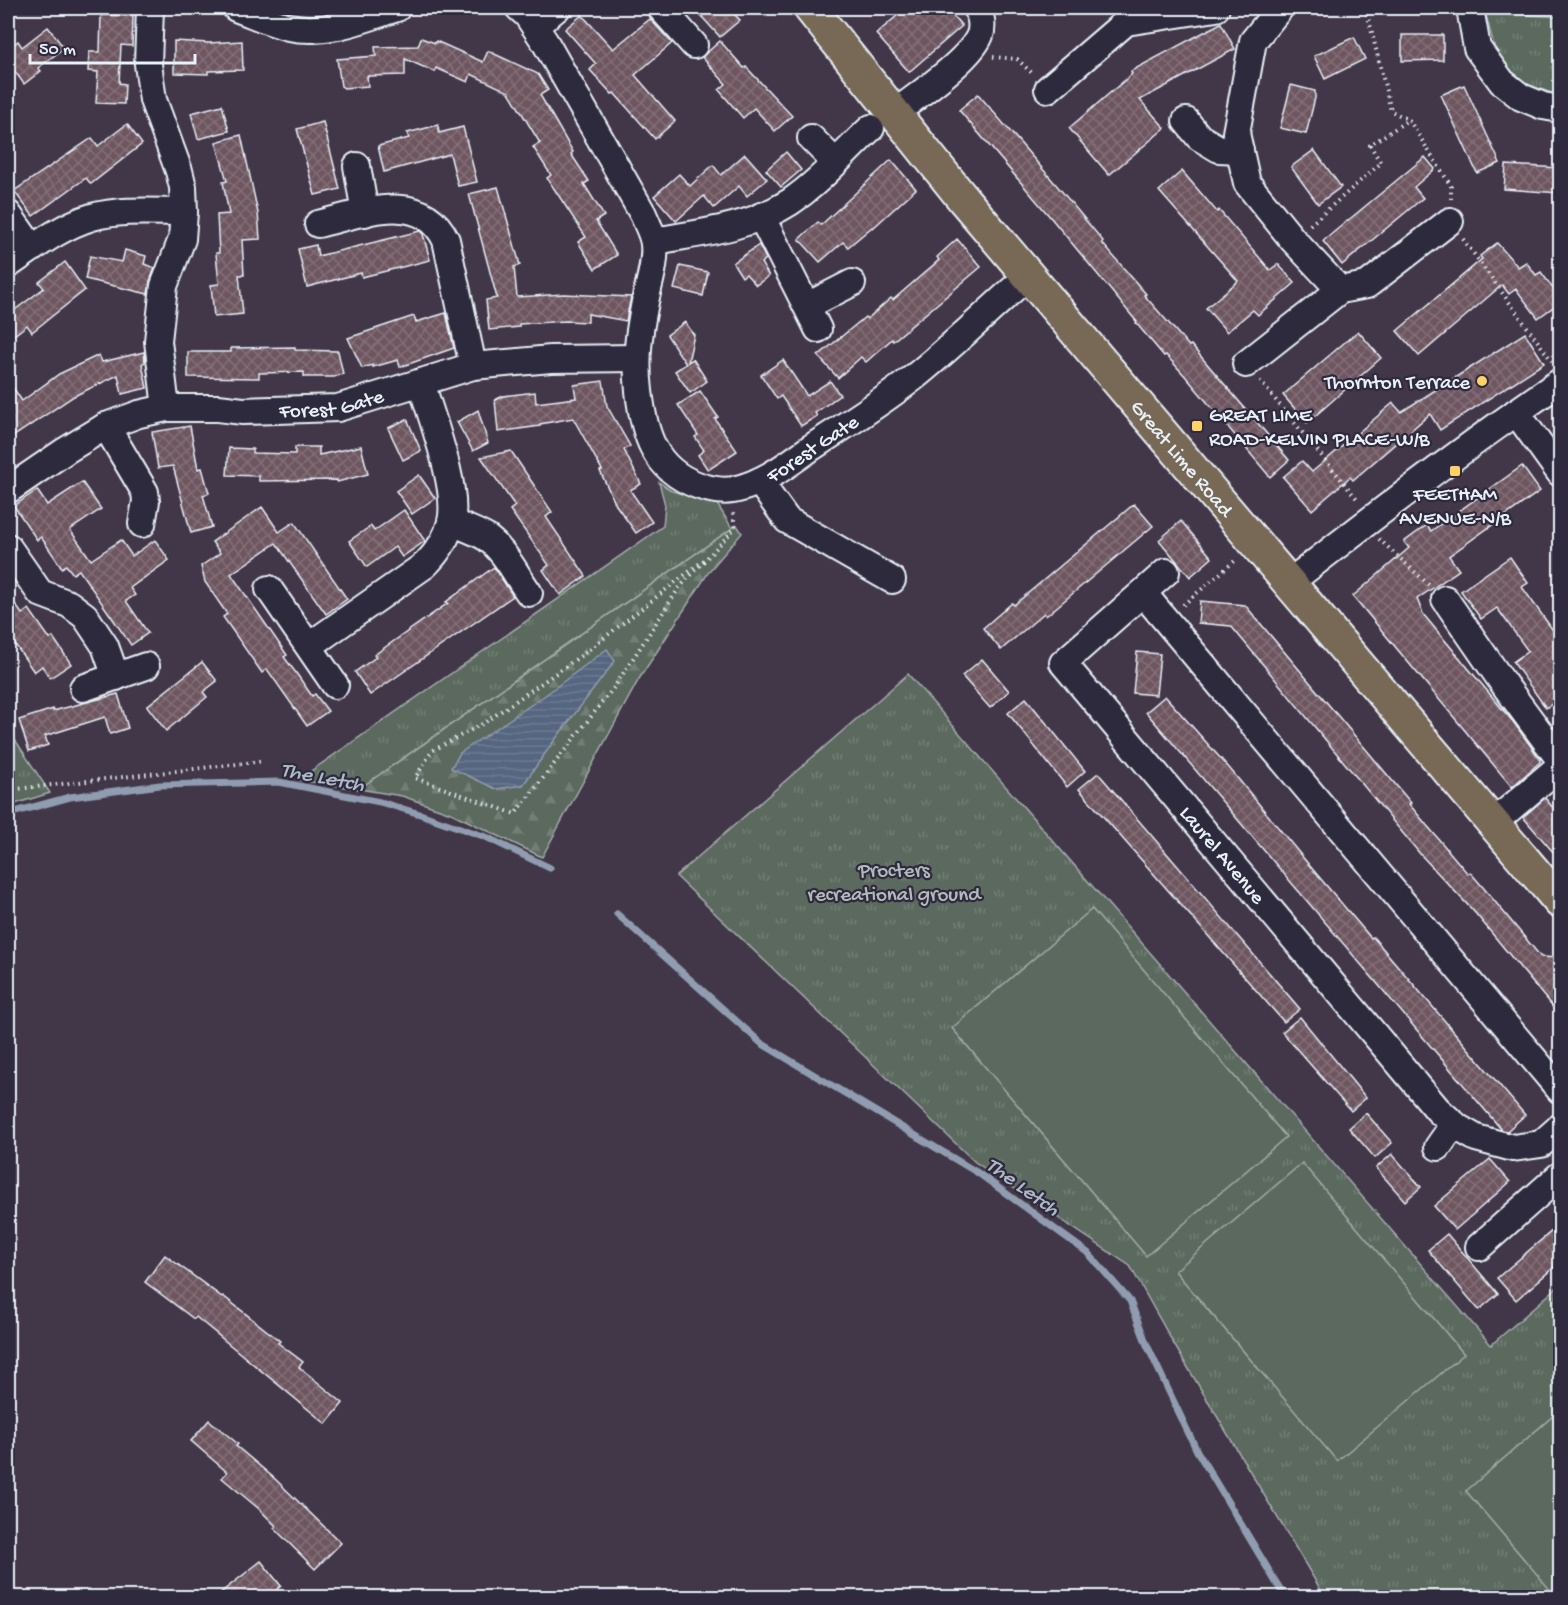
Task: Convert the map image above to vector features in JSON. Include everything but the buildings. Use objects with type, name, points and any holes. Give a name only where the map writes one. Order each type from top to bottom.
[{"type":"main road","name":"Great Lime Road","points":[[810,8],[883,121],[1028,276],[1560,902]]},
{"type":"street","points":[[150,8],[148,64],[153,100],[183,187],[182,239],[164,286],[158,341],[166,408]]},
{"type":"street","points":[[236,8],[274,23],[310,29],[347,24],[397,8]]},
{"type":"street","name":"Forest Gate","points":[[557,8],[527,17],[643,214],[654,241],[653,266],[636,358],[643,417],[655,452],[674,473],[686,481],[716,490],[730,490],[759,481],[869,410],[913,377],[1028,276]]},
{"type":"street","points":[[661,8],[694,45]]},
{"type":"street","points":[[654,241],[733,226],[776,210],[804,192],[883,121],[969,52],[980,33],[981,14],[977,8]]},
{"type":"street","points":[[1048,89],[1126,22],[1216,8]]},
{"type":"street","points":[[1280,8],[1253,41],[1236,133],[1247,183],[1293,240],[1340,290]]},
{"type":"street","points":[[1470,8],[1477,48],[1502,82],[1521,97],[1543,106],[1560,109]]},
{"type":"street","points":[[1186,121],[1199,137],[1219,149],[1240,150]]},
{"type":"street","points":[[811,138],[835,162]]},
{"type":"street","points":[[357,166],[365,213]]},
{"type":"street","points":[[318,224],[391,208],[405,208],[427,216],[441,230],[446,240],[473,366]]},
{"type":"street","points":[[8,266],[32,248],[90,218],[106,214],[184,212]]},
{"type":"street","points":[[8,214],[32,248]]},
{"type":"street","points":[[761,216],[813,318],[852,283]]},
{"type":"street","points":[[1246,364],[1340,290],[1368,285],[1450,221]]},
{"type":"street","name":"Forest Gate","points":[[8,490],[106,426],[139,414],[166,408],[218,408],[243,411],[338,408],[473,366],[551,359],[636,358]]},
{"type":"street","points":[[309,646],[425,565],[442,545],[451,522],[453,509],[448,475],[421,382]]},
{"type":"street","points":[[1289,583],[1368,521],[1560,382]]},
{"type":"street","points":[[1516,412],[1560,473]]},
{"type":"street","points":[[106,426],[145,492],[146,501],[142,524]]},
{"type":"street","points":[[759,481],[787,520],[892,580]]},
{"type":"street","points":[[451,522],[475,531],[489,540],[502,553],[529,592]]},
{"type":"street","points":[[8,547],[40,592],[69,604],[85,616],[105,646],[116,676]]},
{"type":"street","name":"Laurel Avenue","points":[[1166,573],[1063,663],[1430,1101],[1454,1124],[1476,1138],[1513,1148],[1541,1144]]},
{"type":"street","points":[[269,589],[334,685]]},
{"type":"street","points":[[1143,593],[1560,1090]]},
{"type":"street","points":[[1445,599],[1560,760]]},
{"type":"street","points":[[83,688],[146,666]]},
{"type":"street","points":[[1493,823],[1560,766]]},
{"type":"street","points":[[1438,1147],[1454,1124]]},
{"type":"street","points":[[1479,1247],[1560,1177],[1541,1144],[1560,1127]]},
{"type":"path","points":[[1293,240],[1381,163],[1370,145],[1409,120]]},
{"type":"path","points":[[1246,364],[1368,521],[1445,599]]},
{"type":"path","points":[[704,560],[582,656],[484,723],[432,751],[415,778],[514,814],[615,686],[679,588],[735,528],[730,490]]},
{"type":"path","points":[[1166,620],[1256,543]]},
{"type":"path","points":[[8,790],[264,761]]},
{"type":"green space","points":[[1485,12],[1560,17],[1560,96],[1529,85],[1498,60]]},
{"type":"green space","points":[[659,482],[672,491],[717,504],[732,528],[359,789],[298,780],[663,526],[665,505]]},
{"type":"green space","points":[[737,525],[742,533],[710,570],[639,679],[542,857],[451,813],[402,796],[359,789]]},
{"type":"green space","name":"Procters recreational ground","points":[[908,674],[1491,1345],[1560,1285],[1560,1597],[1325,1597],[1175,1346],[1130,1266],[975,1162],[676,876]]},
{"type":"green space","points":[[8,729],[50,793],[8,806]]},
{"type":"green space","points":[[1092,909],[1286,1137],[1146,1256],[952,1028]]},
{"type":"green space","points":[[1302,1163],[1464,1354],[1337,1461],[1175,1271]]},
{"type":"green space","points":[[1560,1410],[1560,1597],[1557,1598],[1466,1491]]},
{"type":"water","points":[[607,649],[615,661],[523,785],[496,789],[451,768],[460,753],[544,696]]},
{"type":"waterway","name":"The Letch","points":[[8,814],[70,797],[160,785],[279,782],[380,802],[420,814],[486,837],[550,868]]},
{"type":"waterway","name":"The Letch","points":[[617,914],[761,1043],[978,1173],[1088,1253],[1130,1301],[1147,1345],[1197,1451],[1287,1598]]},
{"type":"place","name":"Thornton Terrace","points":[[1482,381]]},
{"type":"place","name":"GREAT LIME ROAD-KELVIN PLACE-W/B","points":[[1197,426]]},
{"type":"place","name":"FEETHAM AVENUE-N/B","points":[[1455,471]]}]
